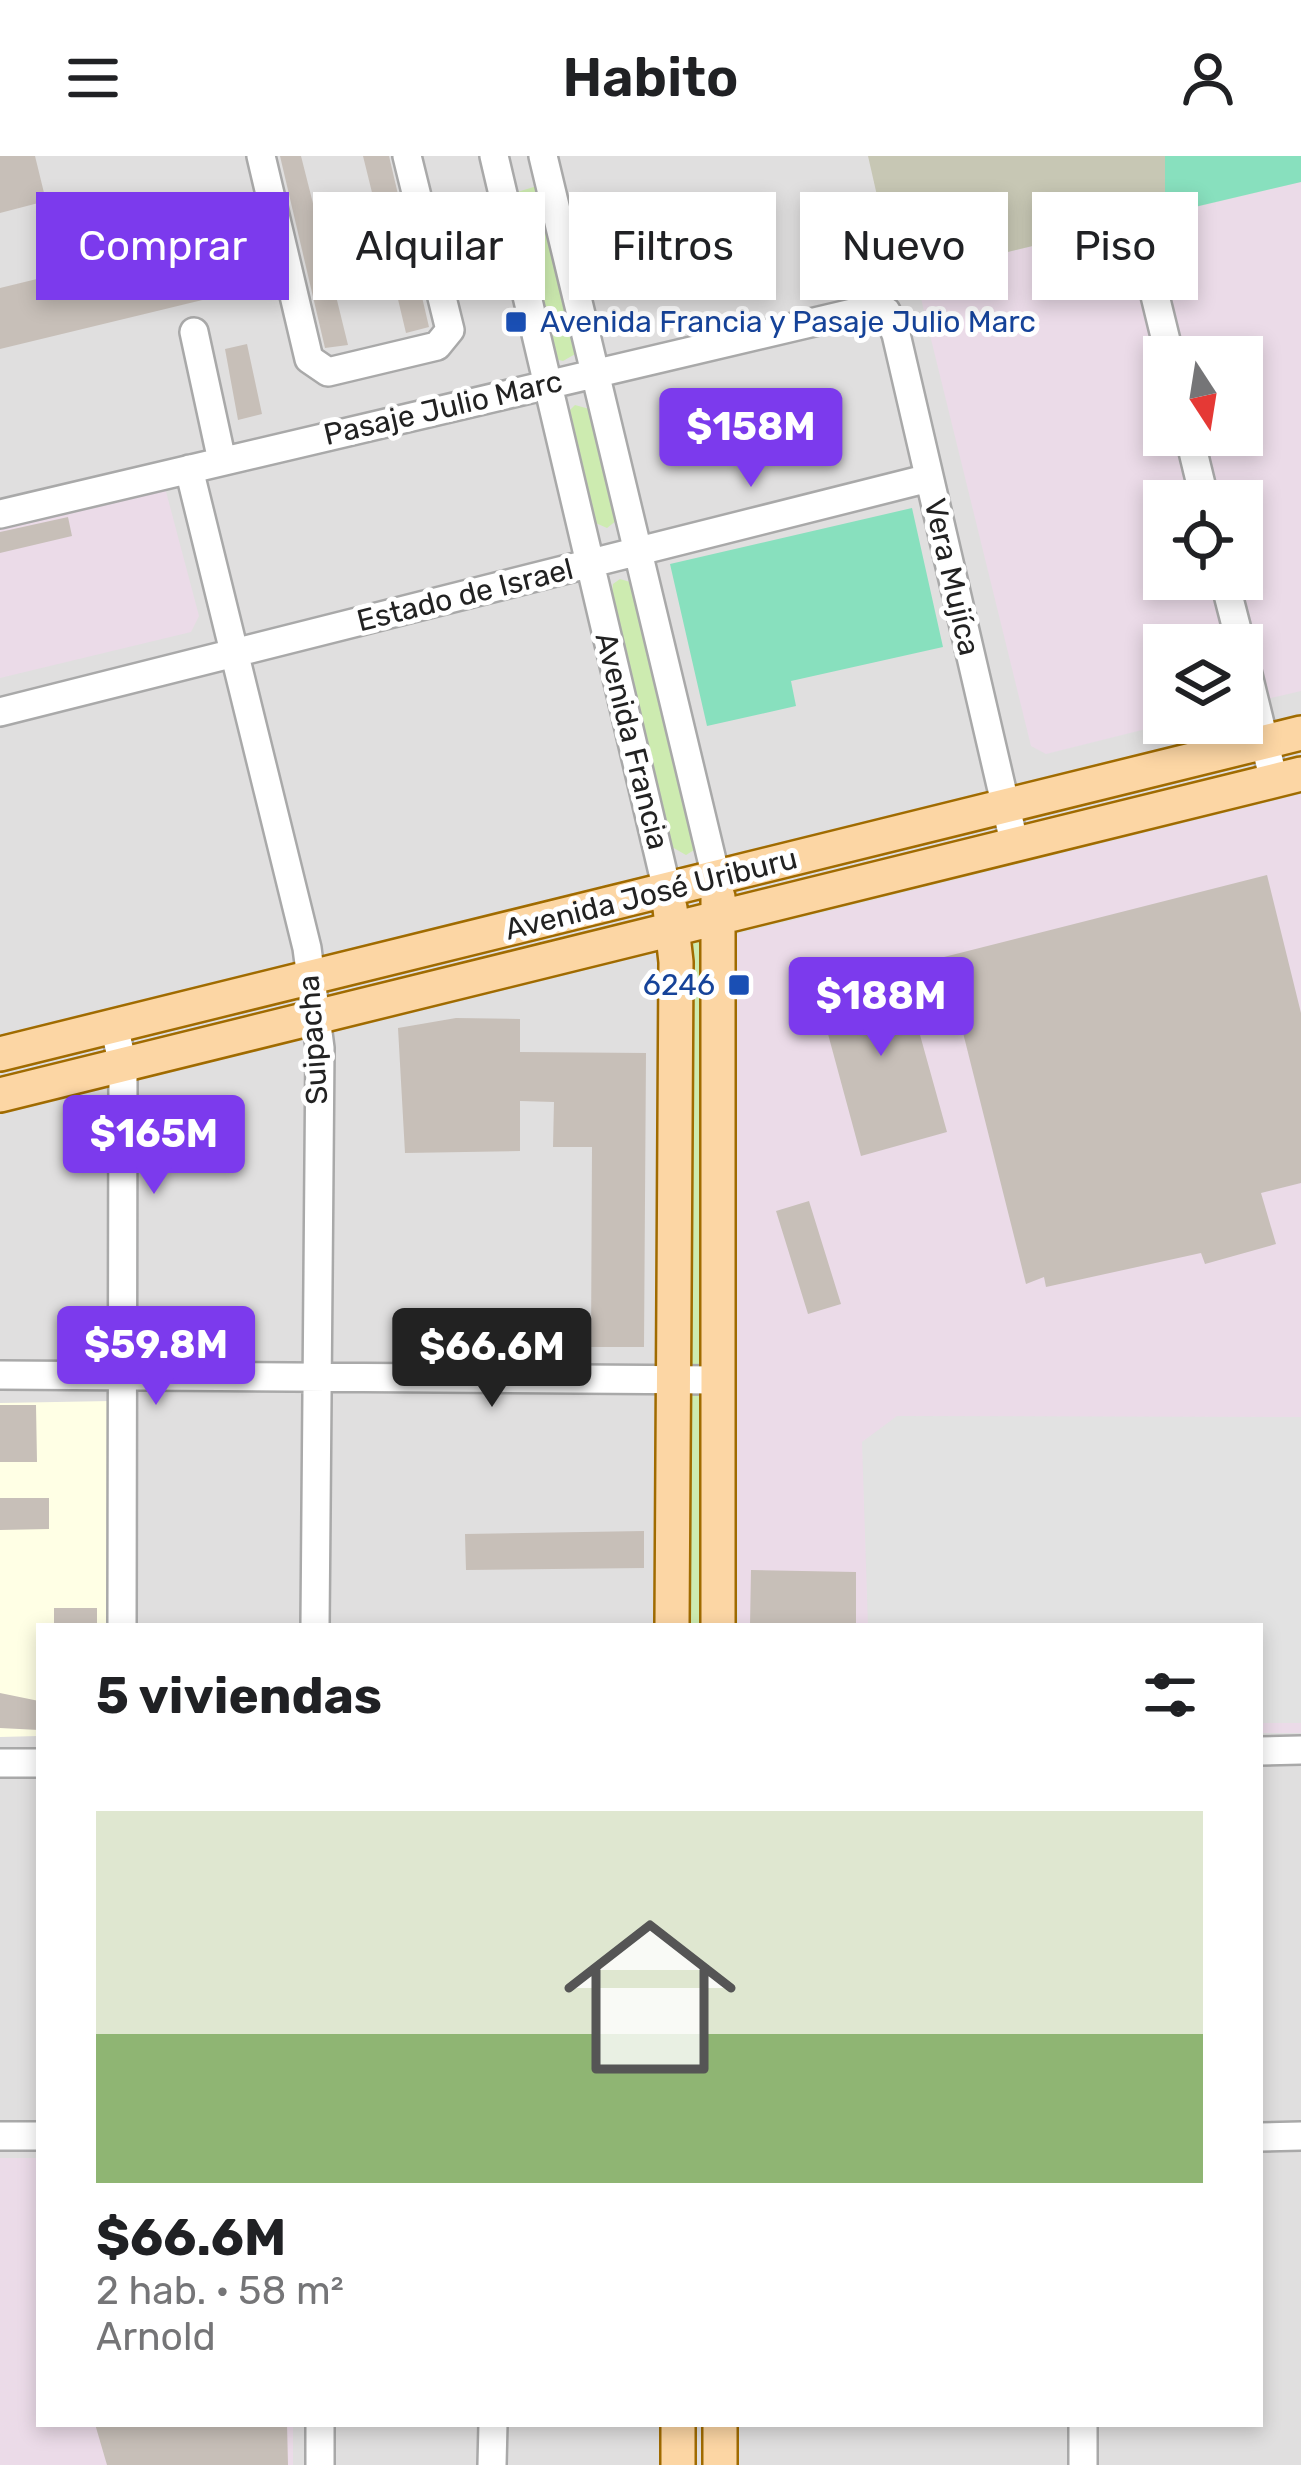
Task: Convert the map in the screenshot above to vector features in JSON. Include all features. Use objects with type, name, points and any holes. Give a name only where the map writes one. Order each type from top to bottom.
[{"type":"main road","name":"Avenida José Uriburu","points":[[0,1054],[1301,733]]},
{"type":"main road","name":"Avenida José Uriburu","points":[[0,1095],[1288,778]]},
{"type":"main road","name":"Avenida Francia","points":[[716,877],[718,1623]]},
{"type":"main road","name":"Avenida Francia","points":[[667,890],[674,930],[672,1623]]},
{"type":"main road","points":[[678,2427],[678,2465]]},
{"type":"main road","points":[[720,2427],[720,2465]]},
{"type":"street","points":[[261,156],[309,359],[328,372],[437,346],[450,330],[406,156]]},
{"type":"street","points":[[496,166],[531,179],[545,163]]},
{"type":"street","name":"Avenida Francia","points":[[545,163],[716,877]]},
{"type":"street","name":"Avenida Francia","points":[[496,166],[667,890]]},
{"type":"street","points":[[1156,300],[1165,336]]},
{"type":"street","name":"Pasaje Julio Marc","points":[[0,514],[865,307],[886,310]]},
{"type":"street","name":"Vera Mujíca","points":[[886,310],[1015,845]]},
{"type":"street","points":[[194,332],[222,460]]},
{"type":"street","name":"Suipacha","points":[[189,469],[316,1018],[315,1623]]},
{"type":"street","name":"Estado de Israel","points":[[0,712],[929,478]]},
{"type":"street","points":[[1263,738],[1288,778]]},
{"type":"street","points":[[114,1026],[123,1065],[122,1623]]},
{"type":"street","points":[[0,1376],[718,1380]]},
{"type":"street","points":[[1263,1751],[1301,1750]]},
{"type":"street","points":[[0,1763],[36,1763]]},
{"type":"street","points":[[0,2136],[36,2136]]},
{"type":"street","points":[[1263,2137],[1301,2136]]},
{"type":"street","points":[[320,2427],[320,2465]]},
{"type":"street","points":[[492,2465],[493,2427]]},
{"type":"street","points":[[1082,2427],[1083,2465]]},
{"type":"shaded area","points":[[0,156],[1301,156],[1301,2465],[0,2465]]},
{"type":"shaded area","points":[[868,156],[1165,156],[1165,192],[1032,192],[1032,246],[1008,252],[1008,192],[876,192]]},
{"type":"shaded area","points":[[1301,182],[1301,691],[1263,700],[1263,624],[1143,624],[1143,730],[1046,754],[1031,746],[921,300],[1008,300],[1008,252],[1032,246],[1032,300],[1198,300],[1198,207]]},
{"type":"shaded area","points":[[164,484],[199,616],[191,632],[0,678],[0,524]]},
{"type":"shaded area","points":[[1301,794],[1301,1733],[1263,1733],[1263,1623],[738,1623],[725,937]]},
{"type":"shaded area","points":[[112,1401],[116,1623],[36,1623],[36,1736],[0,1737],[0,1403]]},
{"type":"shaded area","points":[[897,1416],[1301,1417],[1301,1723],[1263,1723],[1263,1623],[868,1623],[862,1442]]},
{"type":"shaded area","points":[[0,2158],[36,2158],[36,2427],[293,2427],[293,2465],[0,2465]]},
{"type":"green space","points":[[1165,156],[1301,156],[1301,182],[1198,206],[1198,192],[1165,192]]},
{"type":"green space","points":[[545,219],[577,353],[563,361],[555,359],[540,300],[545,300]]},
{"type":"green space","points":[[575,405],[593,410],[621,517],[607,528],[591,521],[567,413]]},
{"type":"green space","points":[[912,508],[943,647],[791,681],[796,706],[707,726],[670,564]]},
{"type":"green space","points":[[620,579],[637,584],[699,847],[686,855],[672,847],[611,602],[613,584]]},
{"type":"green space","points":[[719,919],[718,1623],[672,1623],[673,930]]},
{"type":"building","points":[[0,156],[35,156],[44,192],[36,192],[36,204],[0,213]]},
{"type":"building","points":[[280,156],[301,156],[313,203],[313,297],[289,192]]},
{"type":"building","points":[[363,156],[389,156],[397,192],[372,192]]},
{"type":"building","points":[[36,279],[36,300],[202,300],[0,349],[0,288]]},
{"type":"building","points":[[314,300],[337,300],[348,345],[325,348]]},
{"type":"building","points":[[398,300],[423,300],[429,327],[406,333]]},
{"type":"building","points":[[247,344],[262,414],[238,420],[225,349]]},
{"type":"building","points":[[68,517],[72,536],[0,553],[0,532]]},
{"type":"building","points":[[1267,875],[1301,1013],[1301,1183],[1261,1193],[1276,1244],[1205,1264],[1201,1253],[1046,1287],[1044,1277],[1026,1284],[944,957]]},
{"type":"building","points":[[900,963],[947,1132],[861,1156],[815,986]]},
{"type":"building","points":[[456,1018],[520,1019],[520,1052],[646,1053],[644,1347],[591,1347],[592,1147],[553,1147],[554,1102],[520,1101],[520,1151],[405,1153],[398,1028]]},
{"type":"building","points":[[809,1201],[841,1304],[808,1314],[776,1211]]},
{"type":"building","points":[[0,1405],[36,1405],[37,1462],[0,1462]]},
{"type":"building","points":[[0,1498],[49,1498],[49,1529],[0,1530]]},
{"type":"building","points":[[644,1531],[644,1568],[466,1570],[465,1534]]},
{"type":"building","points":[[751,1570],[856,1572],[856,1623],[750,1623]]},
{"type":"building","points":[[54,1608],[97,1608],[97,1623],[54,1623]]},
{"type":"building","points":[[0,1693],[36,1700],[36,1730],[0,1728]]},
{"type":"building","points":[[96,2427],[287,2427],[288,2465],[107,2465]]},
{"type":"place","name":"Avenida Francia y Pasaje Julio Marc","points":[[516,322]]},
{"type":"place","name":"6246","points":[[739,985]]}]
